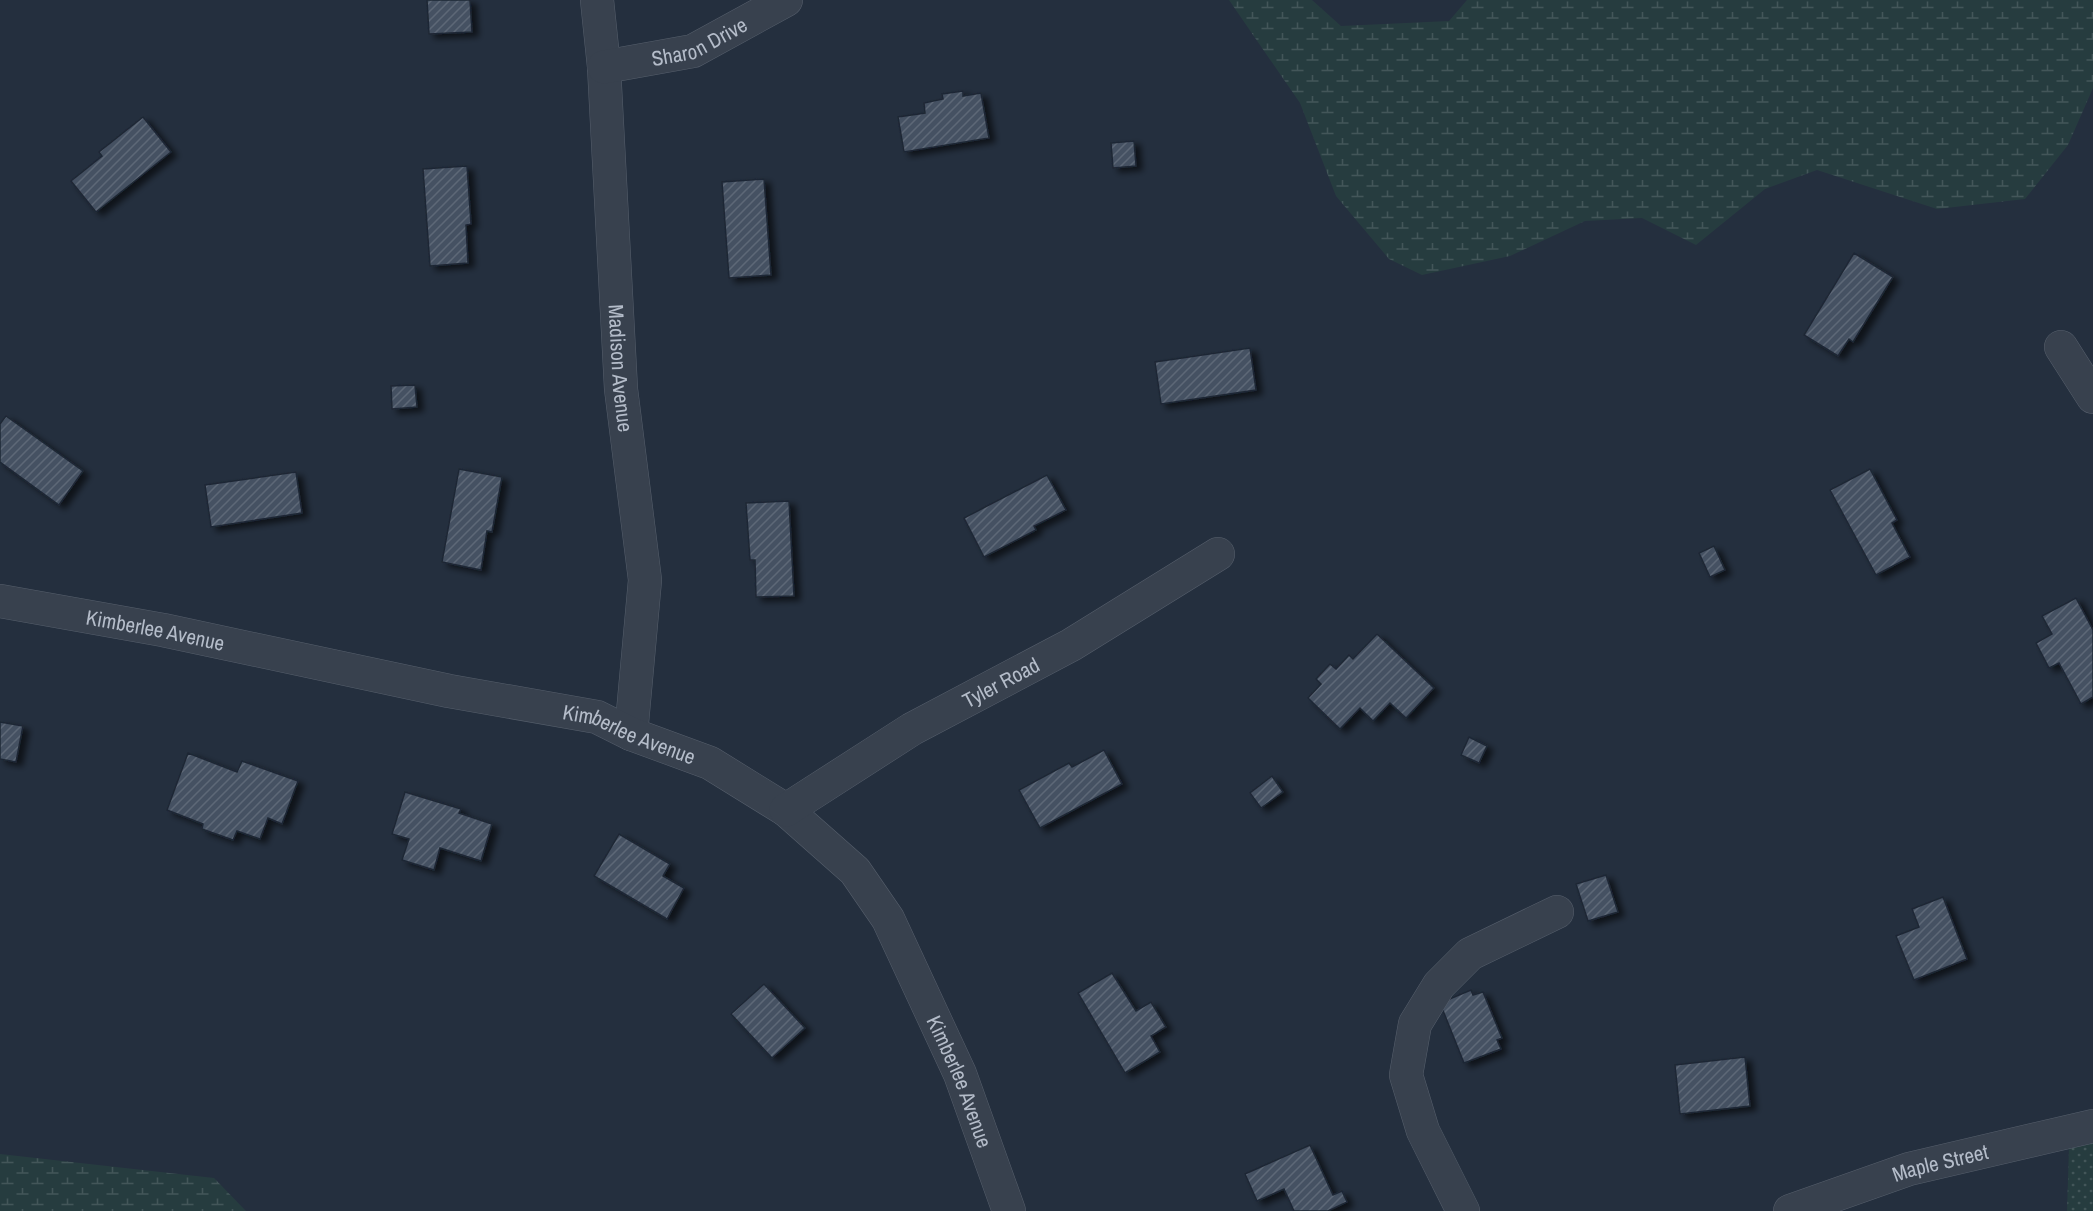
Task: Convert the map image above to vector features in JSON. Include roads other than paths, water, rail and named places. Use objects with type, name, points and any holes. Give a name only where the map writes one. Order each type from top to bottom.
[{"type":"street","name":"Madison Avenue","points":[[597,0],[604,68],[621,388],[645,580],[632,734]]},
{"type":"street","name":"Sharon Drive","points":[[604,68],[693,51],[786,0]]},
{"type":"street","points":[[2061,347],[2093,397]]},
{"type":"street","name":"Tyler Road","points":[[786,810],[912,729],[1071,645],[1218,554]]},
{"type":"street","name":"Kimberlee Avenue","points":[[0,601],[163,630],[448,691],[597,717],[632,734],[710,764],[786,810],[855,871],[888,919],[960,1074],[1009,1211]]},
{"type":"street","points":[[1463,1211],[1423,1131],[1406,1075],[1415,1024],[1440,985],[1470,954],[1557,912]]},
{"type":"street","name":"Maple Street","points":[[1790,1211],[1909,1169],[2093,1126]]}]
